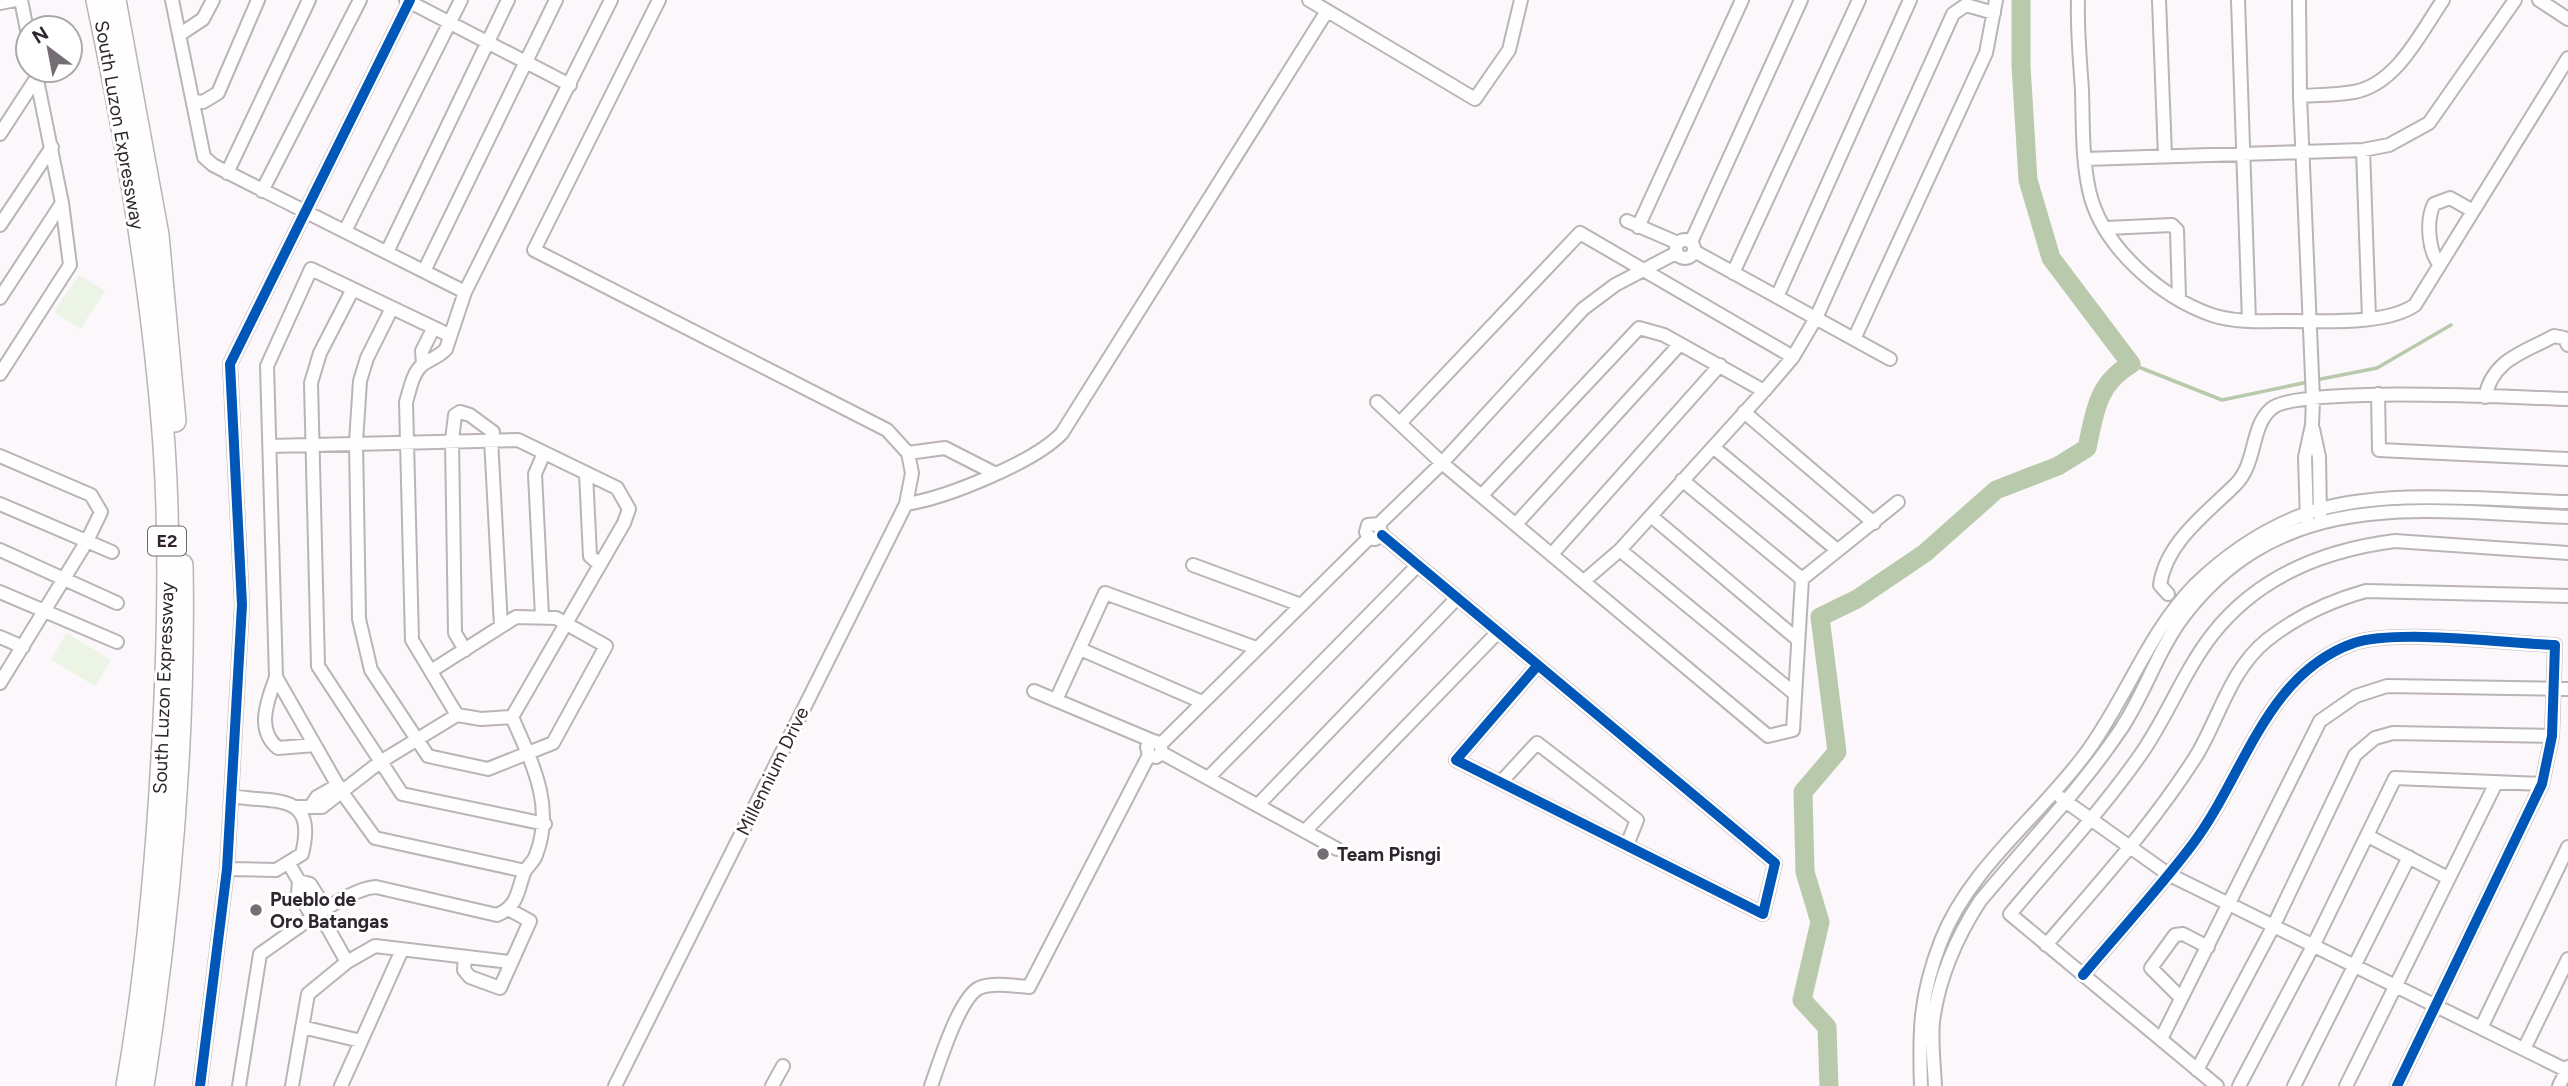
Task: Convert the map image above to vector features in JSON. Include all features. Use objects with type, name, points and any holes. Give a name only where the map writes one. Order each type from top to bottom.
[{"type":"highway","name":"South Luzon Expressway","points":[[97,0],[123,125],[141,237],[164,446],[167,539],[165,705],[155,882],[127,1086]]},
{"type":"highway","name":"South Luzon Expressway","points":[[115,0],[158,235],[177,438],[182,567],[178,746],[170,880],[143,1086]]},
{"type":"street","points":[[0,3],[15,0]]},
{"type":"street","points":[[172,0],[205,157],[227,173],[465,292]]},
{"type":"street","points":[[178,35],[203,19],[213,0]]},
{"type":"street","points":[[194,102],[203,102],[218,93],[258,0]]},
{"type":"street","points":[[227,173],[309,0]]},
{"type":"street","points":[[262,191],[360,0]]},
{"type":"street","points":[[200,1086],[227,869],[242,605],[230,364],[408,0],[449,24],[570,85]]},
{"type":"street","points":[[345,231],[461,0]]},
{"type":"street","points":[[387,252],[508,0]]},
{"type":"street","points":[[424,271],[556,0]]},
{"type":"street","points":[[457,715],[412,640],[406,402],[412,379],[424,364],[440,357],[446,349],[465,292],[611,0]]},
{"type":"street","points":[[659,0],[534,250],[887,430],[908,453],[945,448],[994,473]]},
{"type":"street","points":[[1309,0],[1475,99],[1509,50],[1521,0]]},
{"type":"street","points":[[1742,0],[1633,224],[1685,247],[1890,359]]},
{"type":"street","points":[[931,1086],[965,1004],[979,989],[1001,985],[1029,987],[1156,748],[1377,532],[1583,309],[1643,270],[1685,247],[1801,0]]},
{"type":"street","points":[[1733,273],[1859,0]]},
{"type":"street","points":[[1777,297],[1910,0]]},
{"type":"street","points":[[2078,0],[2085,159],[2089,192],[2106,228],[2138,269],[2179,298],[2213,315],[2249,321],[2310,321],[2394,316],[2415,305],[2568,58]]},
{"type":"street","points":[[2159,0],[2165,156]]},
{"type":"street","points":[[2238,0],[2249,321]]},
{"type":"street","points":[[2300,0],[2300,96],[2313,399],[2305,470],[2307,520]]},
{"type":"street","points":[[2300,96],[2357,92],[2378,82],[2405,55],[2443,0]]},
{"type":"street","points":[[2085,159],[2363,150],[2389,145],[2428,123],[2515,0]]},
{"type":"street","points":[[2539,0],[2568,19]]},
{"type":"street","points":[[1584,581],[1620,550],[1793,357],[1816,318],[1953,14],[1966,5],[1995,6],[1986,53],[1854,340]]},
{"type":"street","points":[[906,505],[928,501],[994,473],[1051,445],[1062,433],[1327,11]]},
{"type":"street","points":[[0,134],[30,84]]},
{"type":"street","points":[[0,374],[71,265],[52,147],[38,84]]},
{"type":"street","points":[[0,225],[52,147]]},
{"type":"street","points":[[2363,150],[2369,318]]},
{"type":"street","points":[[2440,265],[2432,250],[2430,212],[2434,204],[2450,198],[2473,212]]},
{"type":"street","points":[[0,298],[62,203]]},
{"type":"street","points":[[2106,228],[2172,225],[2177,230],[2179,298]]},
{"type":"street","points":[[1400,423],[1580,233],[1793,357]]},
{"type":"street","points":[[315,745],[278,747],[272,743],[263,709],[276,677],[267,366],[311,269],[449,335]]},
{"type":"street","points":[[353,289],[320,353],[311,383],[309,406],[313,444],[318,666],[402,794],[545,824]]},
{"type":"street","points":[[392,308],[360,381],[356,442],[359,619],[370,670],[428,756],[488,769],[553,743],[606,646],[568,623],[541,616],[516,617],[431,671]]},
{"type":"street","points":[[1482,495],[1639,328],[1679,344],[1764,391]]},
{"type":"street","points":[[424,364],[422,351],[433,329]]},
{"type":"street","points":[[2485,397],[2489,378],[2497,368],[2554,336],[2564,338],[2568,345]]},
{"type":"street","points":[[1516,524],[1679,344]]},
{"type":"street","points":[[1552,554],[1720,365]]},
{"type":"street","points":[[2378,394],[2379,450],[2568,459]]},
{"type":"street","points":[[2168,594],[2160,585],[2168,560],[2202,514],[2241,480],[2251,462],[2262,418],[2273,407],[2313,399],[2378,394],[2568,399]]},
{"type":"street","points":[[1377,402],[1442,463],[1768,736],[1793,730],[1802,579],[1898,502]]},
{"type":"street","points":[[465,650],[455,632],[452,440],[455,415],[460,412],[493,432],[491,439],[501,626]]},
{"type":"street","points":[[1744,412],[1874,523]]},
{"type":"street","points":[[2312,425],[2319,470],[2320,516]]},
{"type":"street","points":[[270,446],[518,440],[617,488],[629,509],[568,623],[512,717]]},
{"type":"street","points":[[1713,447],[1837,550]]},
{"type":"street","points":[[541,616],[535,474],[544,453]]},
{"type":"street","name":"Millennium Drive","points":[[615,1086],[906,505],[912,473],[908,453]]},
{"type":"street","points":[[0,456],[96,499],[102,512],[0,683]]},
{"type":"street","points":[[2305,470],[2319,470]]},
{"type":"street","points":[[586,473],[590,556],[600,565]]},
{"type":"street","points":[[1682,480],[1802,579]]},
{"type":"street","points":[[1921,1086],[1919,1023],[1928,980],[1941,939],[1968,893],[2088,750],[2156,636],[2194,586],[2220,562],[2267,531],[2320,516],[2354,502],[2401,498],[2568,502]]},
{"type":"street","points":[[0,504],[112,552]]},
{"type":"street","points":[[2320,516],[2402,510],[2568,517]]},
{"type":"street","points":[[1651,516],[1797,639]]},
{"type":"street","points":[[1935,1086],[1933,1023],[1954,946],[1980,901],[2066,801],[2123,725],[2165,642],[2201,594],[2225,573],[2307,520]]},
{"type":"street","points":[[1377,532],[1775,863],[1763,914],[1456,760],[1538,666]]},
{"type":"street","points":[[2217,1086],[2010,914],[2090,820],[2142,753],[2211,636],[2243,603],[2292,569],[2335,551],[2395,541],[2568,553]]},
{"type":"street","points":[[0,550],[117,604]]},
{"type":"street","points":[[1620,550],[1795,694]]},
{"type":"street","points":[[1193,565],[1301,606]]},
{"type":"street","points":[[1208,778],[1418,565]]},
{"type":"street","points":[[2046,945],[2129,848],[2198,752],[2236,676],[2265,641],[2301,617],[2339,598],[2366,591],[2568,596]]},
{"type":"street","points":[[0,592],[117,642]]},
{"type":"street","points":[[1056,700],[1105,593],[1256,648]]},
{"type":"street","points":[[1258,805],[1457,598]]},
{"type":"street","points":[[1305,831],[1498,632]]},
{"type":"street","points":[[0,637],[23,647]]},
{"type":"street","points":[[2083,975],[2168,874],[2221,804],[2273,705],[2305,670],[2328,654],[2356,643],[2399,638],[2555,646],[2562,689],[2542,784],[2397,1086]]},
{"type":"street","points":[[1080,649],[1202,702]]},
{"type":"street","points":[[276,677],[340,788],[375,838],[525,871]]},
{"type":"street","points":[[2161,1039],[2320,721],[2335,708],[2356,696],[2387,686],[2562,689]]},
{"type":"street","points":[[1034,691],[1156,748],[1337,849]]},
{"type":"street","points":[[232,796],[281,800],[297,807],[322,807],[340,788],[457,715],[481,719],[512,717]]},
{"type":"street","points":[[239,1086],[260,954],[320,914],[365,887],[376,887],[497,915],[510,910],[520,891],[525,871],[536,858],[545,824],[545,800],[512,717]]},
{"type":"street","points":[[2197,1070],[2273,927],[2355,755],[2366,743],[2393,733],[2552,736]]},
{"type":"street","points":[[1501,782],[1537,743],[1637,820],[1627,845]]},
{"type":"street","points":[[2239,1086],[2313,946],[2396,778],[2542,784]]},
{"type":"street","points":[[2346,1086],[2496,783]]},
{"type":"street","points":[[2054,793],[2168,874],[2567,1069],[2558,1086]]},
{"type":"street","points":[[227,869],[259,872],[276,870],[302,854],[306,837],[304,819],[297,807]]},
{"type":"street","points":[[2368,836],[2448,878]]},
{"type":"street","points":[[2481,1028],[2568,847]]},
{"type":"street","points":[[2294,1086],[2409,856]]},
{"type":"street","points":[[289,864],[299,881],[298,893],[320,914],[347,962]]},
{"type":"street","points":[[465,957],[464,970],[470,977],[500,988],[530,920],[510,910]]},
{"type":"street","points":[[2181,998],[2151,968],[2175,935],[2182,934],[2207,947]]},
{"type":"street","points":[[292,1086],[308,994],[347,962],[375,946],[510,962]]},
{"type":"street","points":[[341,1086],[402,950]]},
{"type":"street","points":[[2524,1049],[2568,959]]},
{"type":"street","points":[[302,1027],[361,1041]]},
{"type":"street","points":[[772,1086],[783,1066]]},
{"type":"green space","points":[[79,275],[105,291],[80,329],[54,312]]},
{"type":"green space","points":[[67,633],[111,660],[95,686],[51,660]]},
{"type":"waterway","points":[[1829,1086],[1827,1027],[1802,1000],[1820,922],[1805,872],[1803,792],[1837,752],[1820,617],[1857,599],[1925,553],[1996,490],[2058,466],[2087,448],[2095,410],[2104,390],[2111,380],[2131,364],[2051,258],[2028,180],[2021,66],[2021,0]]},
{"type":"waterway","points":[[2316,380],[2377,368],[2451,325]]},
{"type":"waterway","points":[[2131,364],[2222,400],[2308,382]]},
{"type":"cycle path","points":[[200,1086],[227,869],[242,605],[230,364],[410,0]]},
{"type":"cycle path","points":[[1382,535],[1775,863],[1763,914],[1456,760],[1538,665]]},
{"type":"cycle path","points":[[2083,975],[2192,845],[2277,703],[2298,678],[2324,658],[2354,643],[2397,637],[2555,645],[2552,736],[2542,784],[2397,1086]]},
{"type":"place","name":"Team Pisngi","points":[[1323,854]]},
{"type":"place","name":"Pueblo de Oro Batangas","points":[[256,910]]}]
